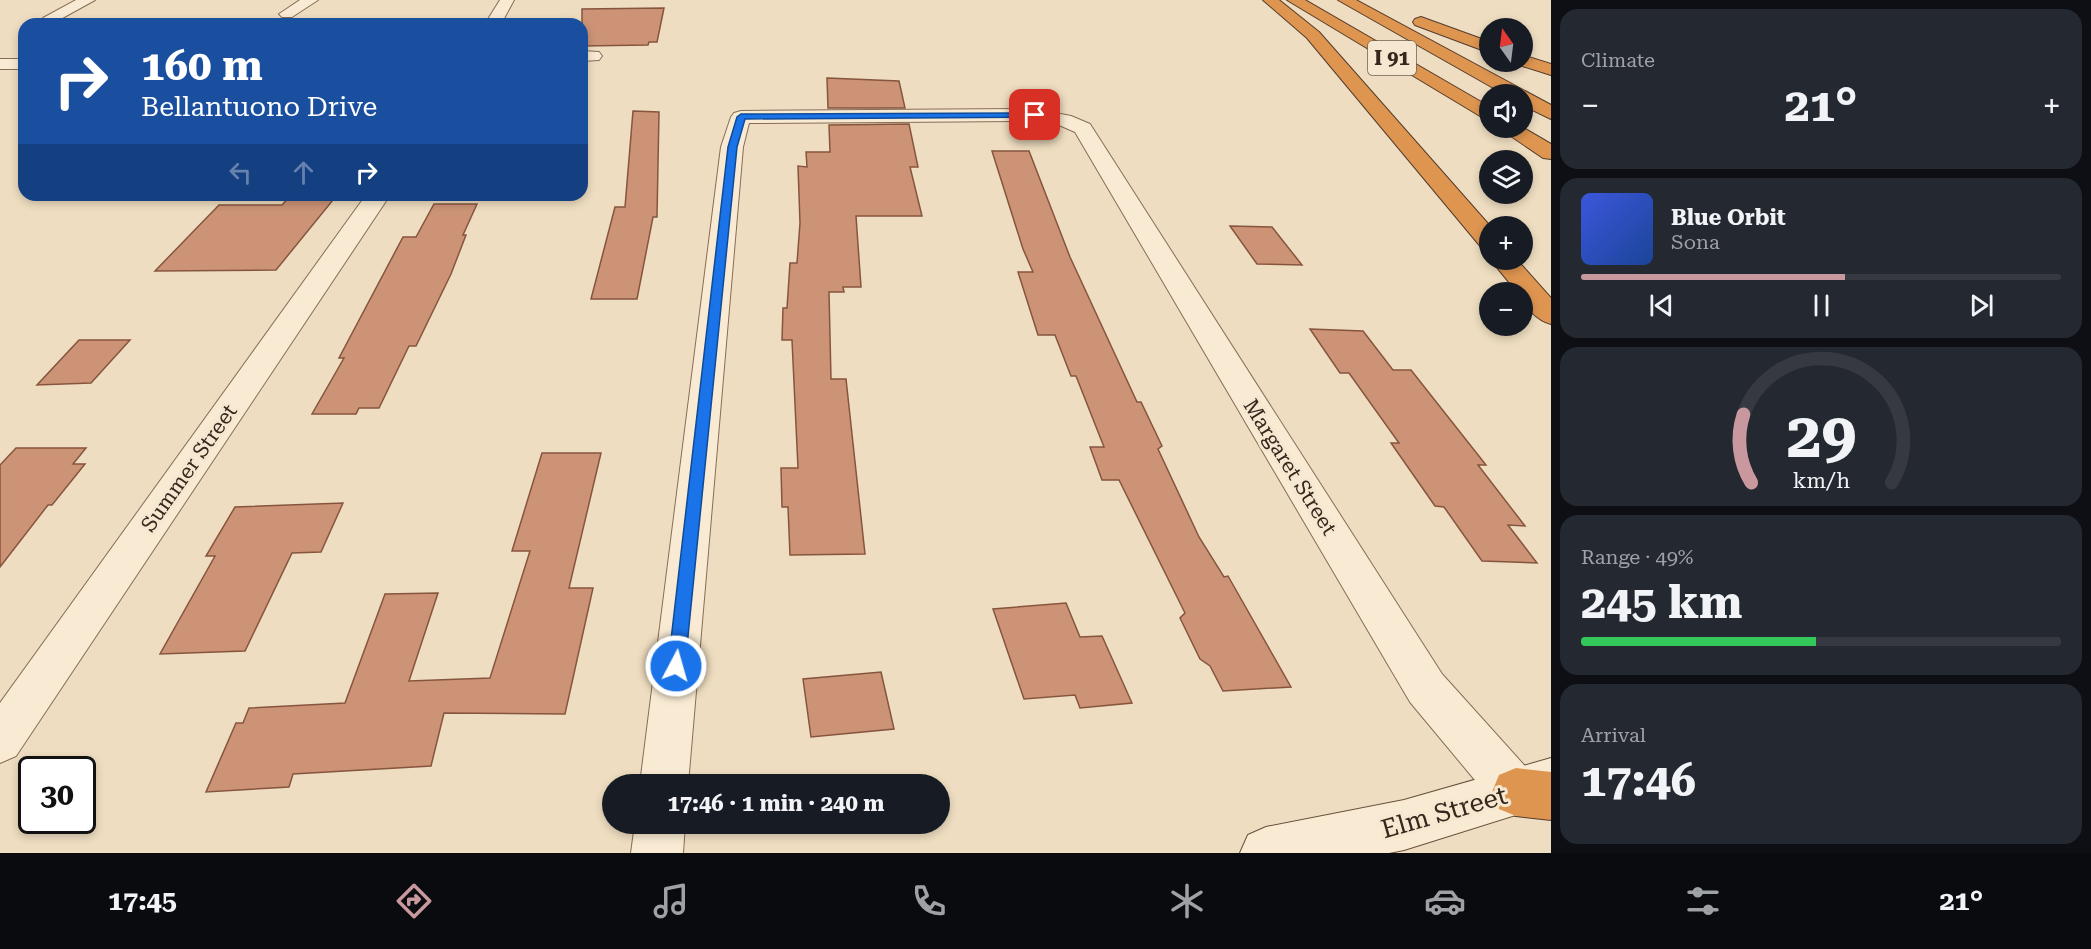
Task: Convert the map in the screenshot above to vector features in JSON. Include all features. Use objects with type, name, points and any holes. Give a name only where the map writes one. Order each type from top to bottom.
[{"type":"highway","points":[[1270,0],[1313,35],[1479,229]]},
{"type":"highway","name":"I 91","points":[[1294,0],[1479,109]]},
{"type":"highway","name":"I 91","points":[[1345,0],[1499,84]]},
{"type":"highway","points":[[1372,0],[1479,44]]},
{"type":"highway","points":[[1533,64],[1551,70]]},
{"type":"highway","points":[[1533,103],[1551,113]]},
{"type":"highway","points":[[1526,138],[1551,153]]},
{"type":"highway","points":[[1512,270],[1551,316]]},
{"type":"street","points":[[51,18],[88,0]]},
{"type":"street","points":[[286,14],[310,0]]},
{"type":"street","points":[[496,18],[507,0]]},
{"type":"street","points":[[0,64],[18,64]]},
{"type":"street","name":"Margaret Street","points":[[665,774],[732,147],[741,117],[1035,115],[1064,120],[1083,128],[1426,688],[1539,790]]},
{"type":"street","name":"Summer Street","points":[[0,741],[374,201]]},
{"type":"street","name":"Elm Street","points":[[1266,853],[1404,825],[1539,790]]},
{"type":"street","points":[[657,853],[659,834]]},
{"type":"building","points":[[664,8],[657,42],[649,42],[648,45],[588,46],[588,18],[582,18],[582,9]]},
{"type":"building","points":[[827,78],[899,81],[905,108],[828,108]]},
{"type":"building","points":[[633,111],[659,112],[657,217],[653,217],[637,299],[591,299],[615,207],[625,207]]},
{"type":"building","points":[[909,124],[918,167],[910,167],[922,216],[856,216],[861,287],[843,287],[844,292],[829,292],[831,379],[846,379],[865,554],[790,555],[788,507],[782,507],[781,468],[798,468],[792,340],[782,340],[783,308],[787,308],[790,263],[797,263],[800,223],[798,166],[807,167],[806,152],[830,152],[829,125]]},
{"type":"building","points":[[992,151],[1029,151],[1070,257],[1137,402],[1141,402],[1162,446],[1158,449],[1199,537],[1224,577],[1228,576],[1291,687],[1223,691],[1210,666],[1200,659],[1180,618],[1185,613],[1119,480],[1102,480],[1090,447],[1104,447],[1076,376],[1071,376],[1055,335],[1038,335],[1018,272],[1033,272],[1023,249]]},
{"type":"building","points":[[286,201],[332,201],[276,270],[155,271],[219,205],[282,205]]},
{"type":"building","points":[[434,204],[477,204],[463,235],[466,235],[451,274],[416,346],[409,346],[379,408],[359,408],[356,414],[312,414],[344,358],[339,358],[403,237],[416,237]]},
{"type":"building","points":[[1230,226],[1272,227],[1302,265],[1257,264]]},
{"type":"building","points":[[1310,329],[1363,331],[1393,370],[1411,370],[1486,465],[1478,465],[1525,526],[1508,525],[1537,563],[1482,561],[1444,507],[1435,506],[1391,443],[1399,443],[1349,373],[1340,373]]},
{"type":"building","points":[[79,340],[130,340],[91,383],[37,385]]},
{"type":"building","points":[[16,448],[86,448],[73,464],[85,464],[52,505],[48,505],[0,567],[0,465]]},
{"type":"building","points":[[542,453],[601,453],[569,588],[593,588],[565,714],[444,713],[431,766],[293,774],[289,787],[206,792],[236,723],[243,723],[249,708],[345,703],[385,594],[438,593],[409,681],[490,678],[530,551],[512,551]]},
{"type":"building","points":[[343,503],[321,552],[292,553],[245,651],[160,654],[215,556],[206,556],[235,507]]},
{"type":"building","points":[[1066,603],[1080,637],[1102,636],[1132,703],[1080,708],[1075,695],[1024,699],[993,609]]},
{"type":"building","points":[[881,672],[894,729],[811,737],[803,679]]},
{"type":"route","points":[[676,666],[732,147],[741,117],[1035,115]]}]
